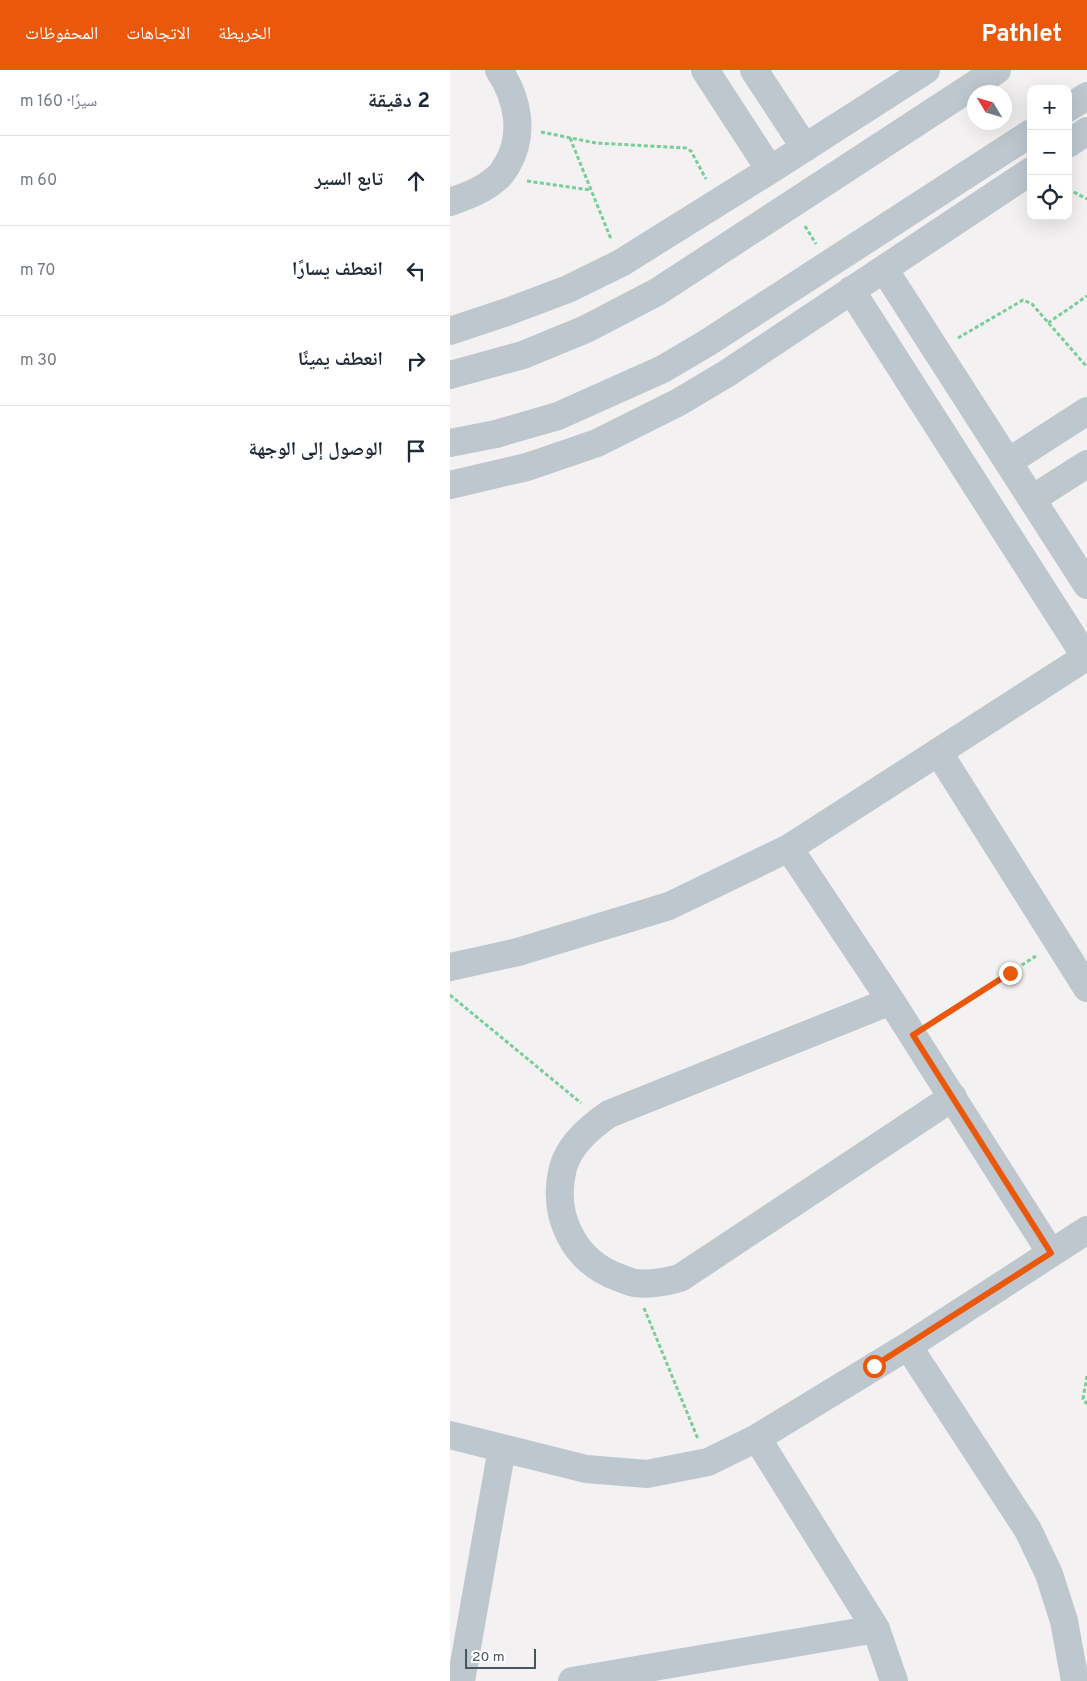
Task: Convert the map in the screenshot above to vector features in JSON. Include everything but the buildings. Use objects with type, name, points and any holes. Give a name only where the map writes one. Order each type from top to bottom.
[{"type":"street","points":[[450,202],[473,194],[499,177],[514,154],[519,127],[514,100],[499,70]]},
{"type":"street","points":[[705,70],[770,170]]},
{"type":"street","points":[[450,331],[568,289],[629,258],[926,70]]},
{"type":"street","points":[[450,375],[523,355],[586,329],[657,292],[997,70]]},
{"type":"street","points":[[733,114],[762,81],[805,148]]},
{"type":"street","points":[[1072,105],[1087,96]]},
{"type":"street","points":[[1072,141],[1087,131]]},
{"type":"street","points":[[450,443],[496,434],[558,416],[663,369],[707,343],[1027,136]]},
{"type":"street","points":[[450,485],[527,467],[597,443],[679,402],[726,374],[1027,174]]},
{"type":"street","points":[[629,258],[657,292]]},
{"type":"street","points":[[884,269],[1087,584]]},
{"type":"street","points":[[450,967],[518,952],[669,906],[789,848],[1087,658],[851,290]]},
{"type":"street","points":[[891,353],[930,342]]},
{"type":"street","points":[[707,343],[726,374]]},
{"type":"street","points":[[1008,462],[1087,411]]},
{"type":"street","points":[[1032,499],[1087,464]]},
{"type":"street","points":[[939,753],[1087,988]]},
{"type":"street","points":[[789,848],[892,1001],[1051,1253]]},
{"type":"street","points":[[892,1001],[600,1119],[578,1140],[567,1160],[559,1197],[566,1228],[581,1254],[605,1272],[634,1283],[657,1283],[680,1278],[953,1098]]},
{"type":"street","points":[[450,1435],[586,1469],[647,1474],[708,1462],[757,1438],[908,1346],[1087,1230]]},
{"type":"street","points":[[908,1346],[1028,1530],[1049,1574],[1064,1621],[1075,1681]]},
{"type":"street","points":[[757,1438],[876,1629],[894,1681]]},
{"type":"street","points":[[461,1681],[502,1448]]},
{"type":"street","points":[[572,1681],[876,1629]]},
{"type":"path","points":[[519,127],[596,143],[686,148],[691,152],[718,203]]},
{"type":"path","points":[[570,138],[591,190],[629,258]]},
{"type":"path","points":[[499,177],[591,190]]},
{"type":"path","points":[[1072,191],[1087,198]]},
{"type":"path","points":[[792,204],[829,264]]},
{"type":"path","points":[[1048,323],[1087,296]]},
{"type":"path","points":[[930,342],[1019,300],[1023,300],[1029,302],[1087,368]]},
{"type":"path","points":[[913,1035],[1058,942]]},
{"type":"path","points":[[450,995],[600,1119]]},
{"type":"path","points":[[634,1283],[708,1462]]},
{"type":"path","points":[[1087,1376],[1083,1399],[1087,1404]]},
{"type":"route","points":[[874,1366],[1051,1253],[913,1035],[1010,973]]}]
